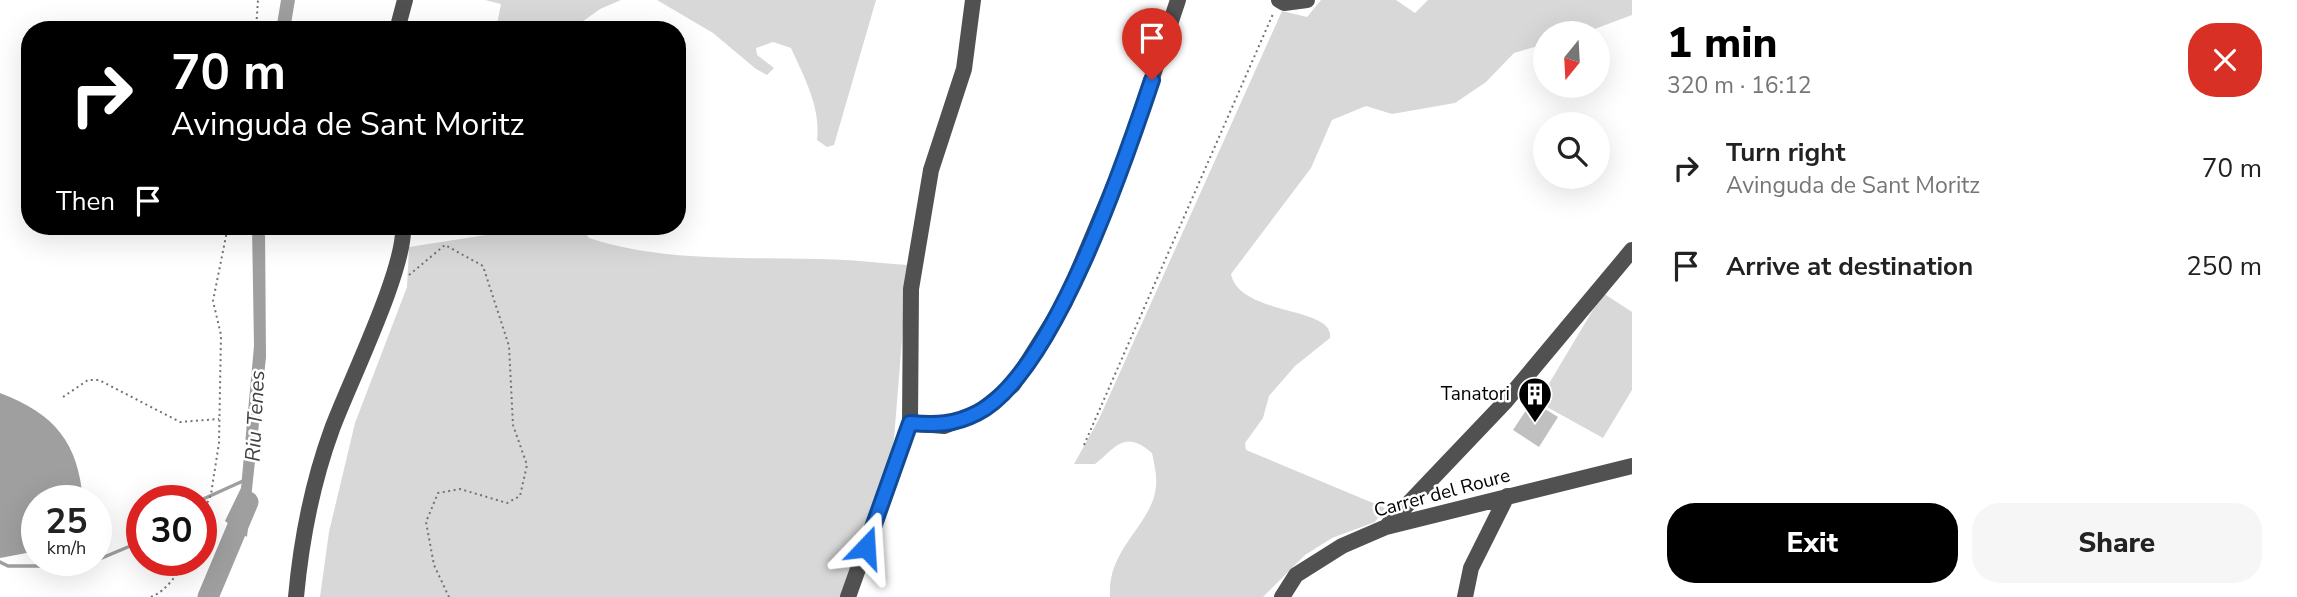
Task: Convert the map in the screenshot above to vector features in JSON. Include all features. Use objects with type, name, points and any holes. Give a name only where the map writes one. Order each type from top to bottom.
[{"type":"street","points":[[403,21],[405,0]]},
{"type":"street","points":[[848,597],[910,423],[911,289],[932,170],[964,69],[973,0]]},
{"type":"street","points":[[910,423],[944,426],[979,412],[1013,385],[1065,302],[1125,159],[1178,0]]},
{"type":"street","points":[[1276,4],[1307,0]]},
{"type":"street","points":[[296,597],[305,531],[331,432],[395,270],[401,235]]},
{"type":"street","points":[[1386,527],[1505,402],[1632,250]]},
{"type":"street","name":"Carrer del Roure","points":[[1282,597],[1296,575],[1342,546],[1386,527],[1632,466]]},
{"type":"street","points":[[1465,597],[1471,568],[1507,496]]},
{"type":"path","points":[[257,21],[258,0]]},
{"type":"path","points":[[1084,445],[1276,4]]},
{"type":"path","points":[[212,485],[220,419],[221,335],[213,302],[226,235]]},
{"type":"path","points":[[409,267],[406,277],[445,245],[483,267],[509,345],[513,425],[527,465],[520,496],[507,502],[460,489],[438,493],[426,522],[434,565],[449,597]]},
{"type":"path","points":[[63,397],[88,380],[99,380],[180,422],[220,419]]},
{"type":"path","points":[[151,597],[158,595],[175,576]]},
{"type":"shaded area","points":[[485,0],[621,0],[600,9],[583,21],[498,21],[501,4]]},
{"type":"shaded area","points":[[657,0],[876,0],[834,145],[827,147],[817,140],[814,104],[791,48],[773,42],[756,48],[757,55],[774,68],[767,75],[713,33]]},
{"type":"shaded area","points":[[1321,0],[1396,0],[1415,13],[1428,0],[1632,0],[1632,15],[1610,23],[1610,21],[1533,21],[1533,47],[1514,53],[1486,82],[1455,103],[1392,114],[1366,106],[1332,120],[1311,168],[1231,274],[1238,287],[1251,297],[1318,320],[1328,328],[1330,338],[1295,366],[1269,396],[1263,418],[1245,443],[1246,450],[1385,508],[1375,522],[1332,538],[1305,555],[1263,597],[1110,597],[1111,579],[1122,550],[1153,500],[1156,482],[1152,453],[1135,442],[1128,441],[1115,447],[1095,464],[1074,464],[1099,419],[1282,11],[1307,17]]},
{"type":"shaded area","points":[[486,235],[587,235],[617,246],[673,255],[840,260],[908,265],[894,439],[884,482],[840,597],[320,597],[329,532],[355,423],[407,287],[409,247]]},
{"type":"shaded area","points":[[1603,293],[1632,312],[1632,390],[1603,438],[1538,402]]},
{"type":"water","points":[[281,0],[295,0],[292,21],[278,21]]},
{"type":"water","points":[[252,235],[265,235],[266,357],[247,537],[225,521],[241,488],[254,346]]},
{"type":"water","points":[[0,393],[35,410],[60,433],[76,462],[81,485],[21,485],[21,554],[0,558]]},
{"type":"building","name":"Tanatori","points":[[1532,401],[1558,417],[1539,447],[1513,430]]},
{"type":"waterway","points":[[217,493],[243,481]]},
{"type":"waterway","name":"Riu Tenes","points":[[208,597],[248,502]]},
{"type":"waterway","points":[[0,562],[8,566],[83,566],[126,548]]},
{"type":"place","name":"Tanatori","points":[[1535,424]]},
{"type":"route","points":[[866,547],[910,423],[944,426],[979,412],[1013,385],[1065,302],[1125,159],[1152,80]]}]
